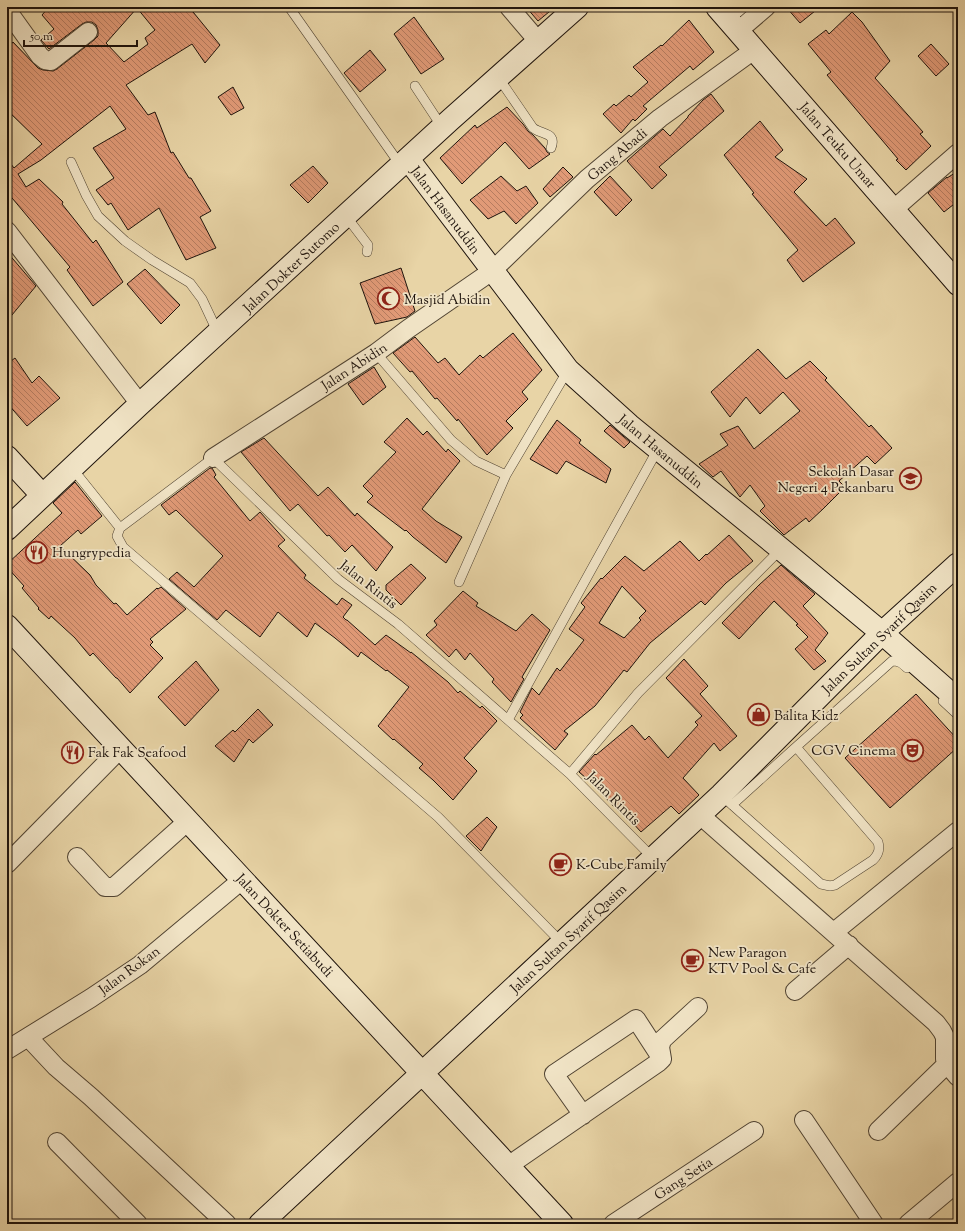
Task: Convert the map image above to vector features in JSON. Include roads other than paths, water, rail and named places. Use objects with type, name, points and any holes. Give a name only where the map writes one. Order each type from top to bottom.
[{"type":"main road","name":"Jalan Dokter Sutomo","points":[[8,525],[72,468],[442,127],[577,7]]},
{"type":"main road","name":"Jalan Teuku Umar","points":[[732,16],[754,50],[958,284]]},
{"type":"main road","name":"Jalan Hasanuddin","points":[[404,162],[492,271],[568,370],[629,426],[882,633],[958,700]]},
{"type":"main road","points":[[7,457],[42,495]]},
{"type":"main road","name":"Jalan Sultan Syarif Qasim","points":[[260,1224],[700,815],[726,800],[882,633],[958,564]]},
{"type":"main road","name":"Jalan Dokter Setiabudi","points":[[7,626],[562,1224]]},
{"type":"street","points":[[11,7],[7,9],[40,56],[45,60],[51,61],[88,32]]},
{"type":"street","points":[[509,7],[538,41]]},
{"type":"street","points":[[732,16],[766,7]]},
{"type":"street","name":"Gang Abadi","points":[[492,271],[587,179],[660,118],[754,50]]},
{"type":"street","points":[[894,209],[958,153]]},
{"type":"street","points":[[7,231],[140,404]]},
{"type":"street","name":"Jalan Abidin","points":[[214,458],[376,353],[492,271]]},
{"type":"street","points":[[7,864],[121,748]]},
{"type":"street","points":[[700,815],[849,945],[936,1023],[942,1031],[952,1062],[878,1131]]},
{"type":"street","points":[[77,857],[106,887],[114,887],[188,821]]},
{"type":"street","points":[[834,932],[958,831]]},
{"type":"street","name":"Jalan Rokan","points":[[7,1050],[91,998],[140,965],[242,879]]},
{"type":"street","points":[[795,991],[849,945]]},
{"type":"street","points":[[662,1059],[660,1047],[662,1040],[698,1007]]},
{"type":"street","points":[[583,1115],[554,1074],[636,1019],[662,1059]]},
{"type":"street","points":[[28,1037],[56,1067],[91,1097],[227,1224]]},
{"type":"street","points":[[508,1166],[662,1059]]},
{"type":"street","points":[[804,1120],[874,1224]]},
{"type":"street","name":"Gang Setia","points":[[613,1224],[754,1131]]},
{"type":"street","points":[[57,1142],[138,1224]]},
{"type":"street","points":[[908,1224],[958,1182]]},
{"type":"lane","points":[[289,7],[404,162]]},
{"type":"lane","points":[[498,77],[533,128],[539,132],[548,134],[552,139],[553,144],[551,148]]},
{"type":"lane","points":[[415,86],[442,127]]},
{"type":"lane","points":[[71,162],[86,195],[98,216],[130,245],[190,283],[202,299],[218,333]]},
{"type":"lane","points":[[346,216],[368,245],[367,252]]},
{"type":"lane","points":[[376,353],[451,440],[476,461],[506,475]]},
{"type":"lane","points":[[459,582],[506,475],[568,370]]},
{"type":"lane","points":[[508,720],[658,449]]},
{"type":"lane","points":[[214,458],[120,528],[117,536],[124,547],[438,817],[562,943]]},
{"type":"lane","name":"Jalan Rintis","points":[[214,458],[338,579],[398,624],[570,774],[654,858]]},
{"type":"lane","points":[[72,468],[120,528]]},
{"type":"lane","points":[[570,774],[638,693],[781,549]]},
{"type":"lane","points":[[796,747],[878,842],[879,850],[877,856],[835,885],[830,886],[821,884],[726,800],[796,747],[892,661],[902,663],[913,673]]},
{"type":"lane","points":[[936,694],[958,715]]},
{"type":"place","name":"Masjid Abidin","points":[[388,299]]},
{"type":"place","name":"Sekolah Dasar Negeri 4 Pekanbaru","points":[[910,479]]},
{"type":"place","name":"Hungrypedia","points":[[37,552]]},
{"type":"place","name":"Balita Kidz","points":[[758,715]]},
{"type":"place","name":"CGV Cinema","points":[[912,750]]},
{"type":"place","name":"Fak Fak Seafood","points":[[73,752]]},
{"type":"place","name":"K-Cube Family","points":[[561,864]]},
{"type":"place","name":"New Paragon KTV Pool & Cafe","points":[[692,960]]}]
